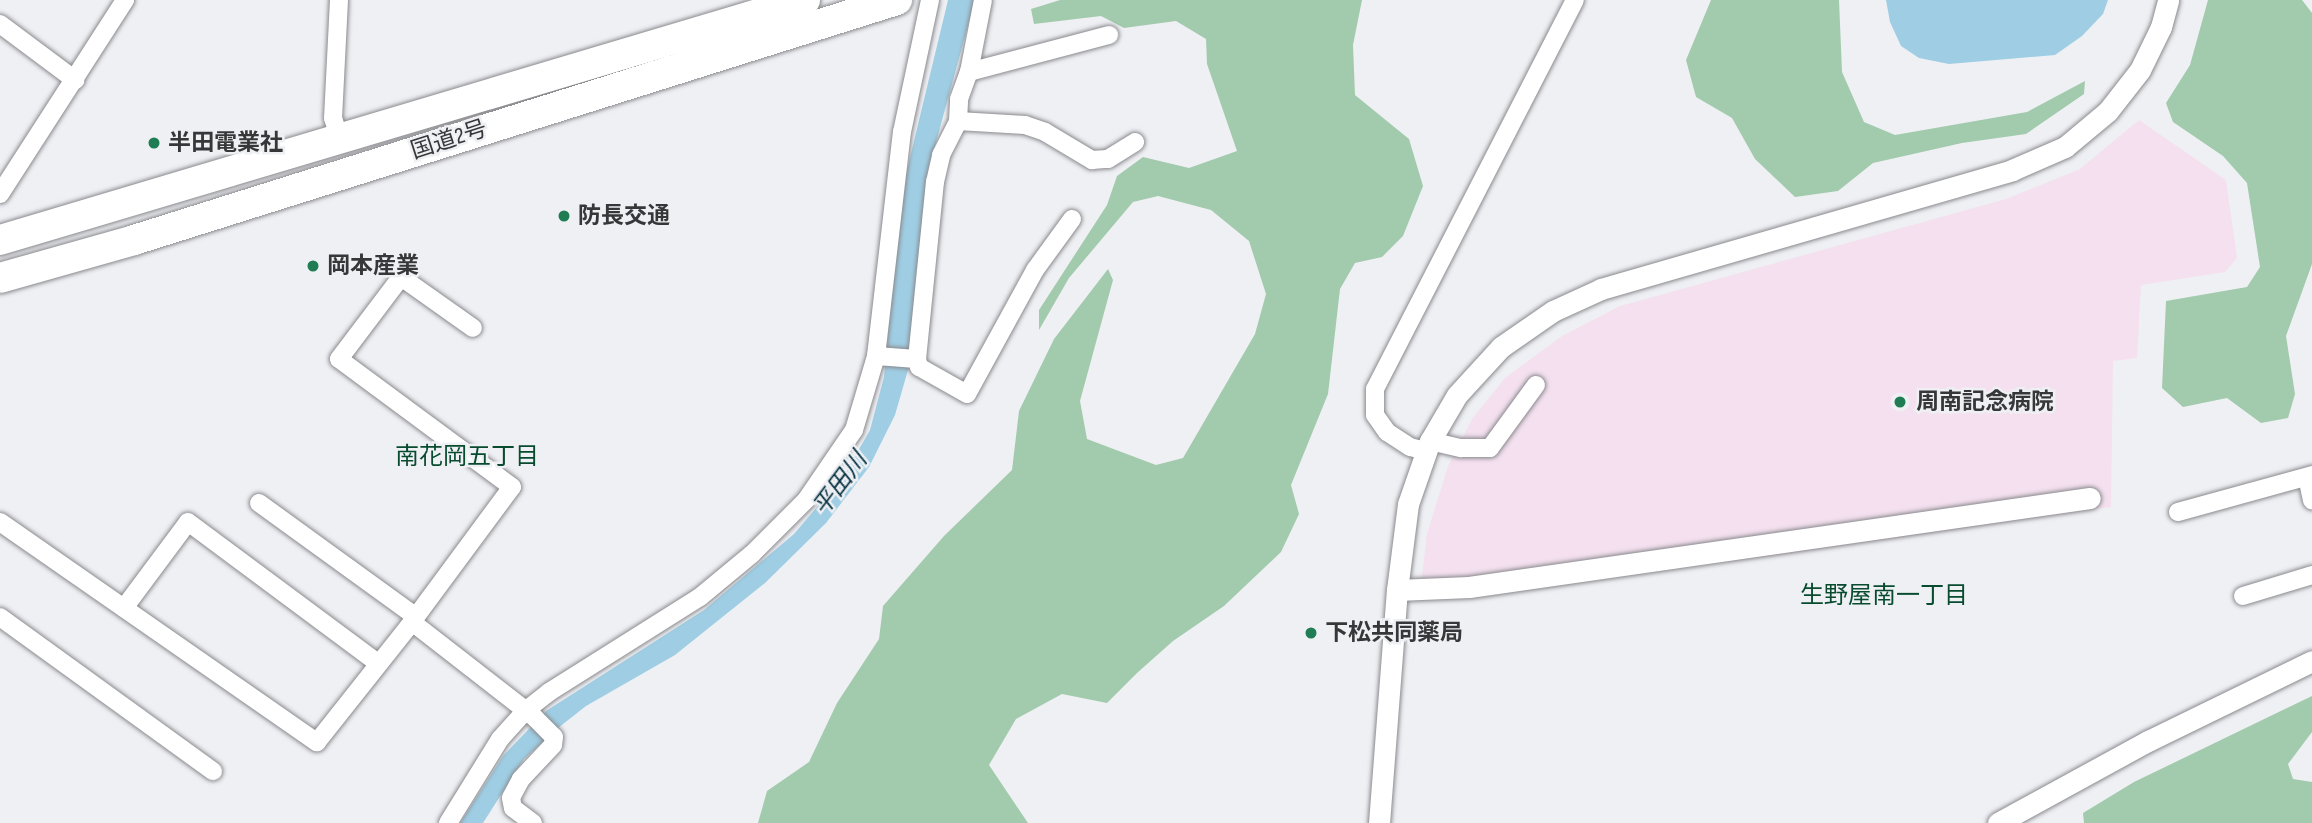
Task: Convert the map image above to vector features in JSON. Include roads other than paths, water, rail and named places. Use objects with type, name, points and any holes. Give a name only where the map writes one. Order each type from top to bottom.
[{"type":"highway","name":"国道2号","points":[[0,240],[805,0]]},
{"type":"highway","name":"国道2号","points":[[0,278],[134,240],[897,0]]},
{"type":"street","points":[[0,194],[125,0]]},
{"type":"street","points":[[339,0],[333,118],[340,139]]},
{"type":"street","points":[[448,823],[500,739],[530,714],[549,692],[700,597],[752,554],[806,500],[853,430],[879,356],[902,132],[930,0]]},
{"type":"street","points":[[983,0],[969,72],[959,99],[958,121],[941,155],[935,182],[914,358],[919,368],[967,394],[1035,270],[1072,219]]},
{"type":"street","points":[[1536,385],[1490,448],[1410,447],[1387,432],[1376,415],[1375,389],[1575,0]]},
{"type":"street","points":[[1379,823],[1397,590],[1408,504],[1428,446],[1457,395],[1501,347],[1553,311],[1601,289],[2012,170],[2065,147],[2108,111],[2140,69],[2161,27],[2168,0]]},
{"type":"street","points":[[0,24],[75,80]]},
{"type":"street","points":[[969,72],[1109,35]]},
{"type":"street","points":[[958,121],[1025,125],[1045,132],[1092,160],[1108,159],[1135,142]]},
{"type":"street","points":[[0,522],[317,741],[512,487],[339,359],[401,276],[473,328]]},
{"type":"street","points":[[879,356],[914,358]]},
{"type":"street","points":[[2178,512],[2309,476],[2312,500]]},
{"type":"street","points":[[1397,590],[1482,585],[2090,498]]},
{"type":"street","points":[[259,503],[413,619],[530,714],[554,737],[553,746],[521,779],[511,798],[513,808],[533,823]]},
{"type":"street","points":[[124,608],[188,522],[378,663]]},
{"type":"street","points":[[2243,596],[2312,575]]},
{"type":"street","points":[[0,617],[213,771]]},
{"type":"street","points":[[1998,823],[2148,741],[2312,662]]},
{"type":"water","name":"平田川","points":[[948,0],[975,0],[930,164],[908,370],[895,415],[869,467],[826,523],[765,583],[675,655],[586,706],[558,728],[524,759],[483,823],[460,823],[503,756],[546,711],[704,610],[794,534],[845,474],[870,430],[884,377],[901,195]]},
{"type":"water","points":[[1886,0],[2108,0],[2103,14],[2082,36],[2055,55],[1949,64],[1919,58],[1901,46],[1890,22]]},
{"type":"place","name":"半田電業社","points":[[154,143]]},
{"type":"place","name":"防長交通","points":[[564,216]]},
{"type":"place","name":"岡本産業","points":[[313,266]]},
{"type":"place","name":"周南記念病院","points":[[1900,402]]},
{"type":"place","name":"下松共同薬局","points":[[1311,633]]},
{"type":"district","name":"南花岡五丁目","points":[[467,457]]},
{"type":"district","name":"生野屋南一丁目","points":[[1884,596]]}]
